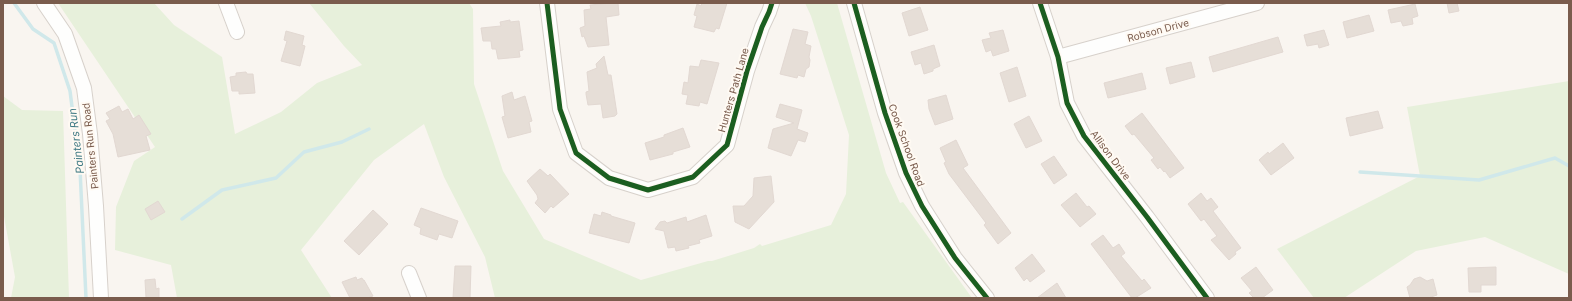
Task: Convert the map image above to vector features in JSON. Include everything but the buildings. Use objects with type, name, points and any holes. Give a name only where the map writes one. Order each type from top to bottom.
[{"type":"street","name":"Painters Run Road","points":[[44,3],[65,34],[84,88],[90,134],[96,206],[101,298]]},
{"type":"street","points":[[226,3],[237,32]]},
{"type":"street","name":"Hunters Path Lane","points":[[547,3],[560,109],[576,153],[609,178],[648,190],[693,177],[727,145],[747,71],[772,3]]},
{"type":"street","name":"Cook School Road","points":[[854,3],[885,113],[906,173],[922,206],[955,258],[987,298]]},
{"type":"street","name":"Allison Drive","points":[[1040,3],[1058,57],[1067,103],[1084,136],[1207,298]]},
{"type":"street","name":"Robson Drive","points":[[1058,57],[1257,3]]},
{"type":"street","points":[[409,273],[418,298]]},
{"type":"green space","points":[[58,3],[154,3],[174,25],[222,57],[235,134],[281,112],[317,83],[362,65],[344,46],[309,3],[469,3],[473,9],[474,84],[503,171],[544,239],[641,280],[712,261],[754,248],[760,244],[762,246],[831,225],[846,194],[849,135],[811,16],[805,3],[837,3],[886,173],[900,203],[903,202],[972,298],[495,298],[485,257],[444,177],[424,124],[374,160],[301,250],[332,298],[177,298],[171,265],[115,250],[116,207],[134,161],[155,147]]},
{"type":"green space","points":[[1569,81],[1569,274],[1485,237],[1416,251],[1344,298],[1314,298],[1277,249],[1420,176],[1407,107]]},
{"type":"green space","points":[[3,96],[22,110],[63,111],[69,298],[11,298],[15,277],[3,211]]},
{"type":"waterway","name":"Painters Run","points":[[14,3],[33,29],[54,43],[70,91],[80,169],[86,298]]},
{"type":"waterway","points":[[182,219],[222,190],[276,178],[304,152],[342,142],[369,129]]},
{"type":"waterway","points":[[1360,172],[1479,180],[1555,158],[1569,166]]},
{"type":"cycle path","points":[[547,3],[560,109],[576,153],[609,178],[648,190],[693,177],[727,145],[747,71],[772,3]]},
{"type":"cycle path","points":[[854,3],[885,113],[906,173],[922,206],[955,258],[987,298]]},
{"type":"cycle path","points":[[1040,3],[1058,57],[1067,103],[1084,136],[1207,298]]}]
